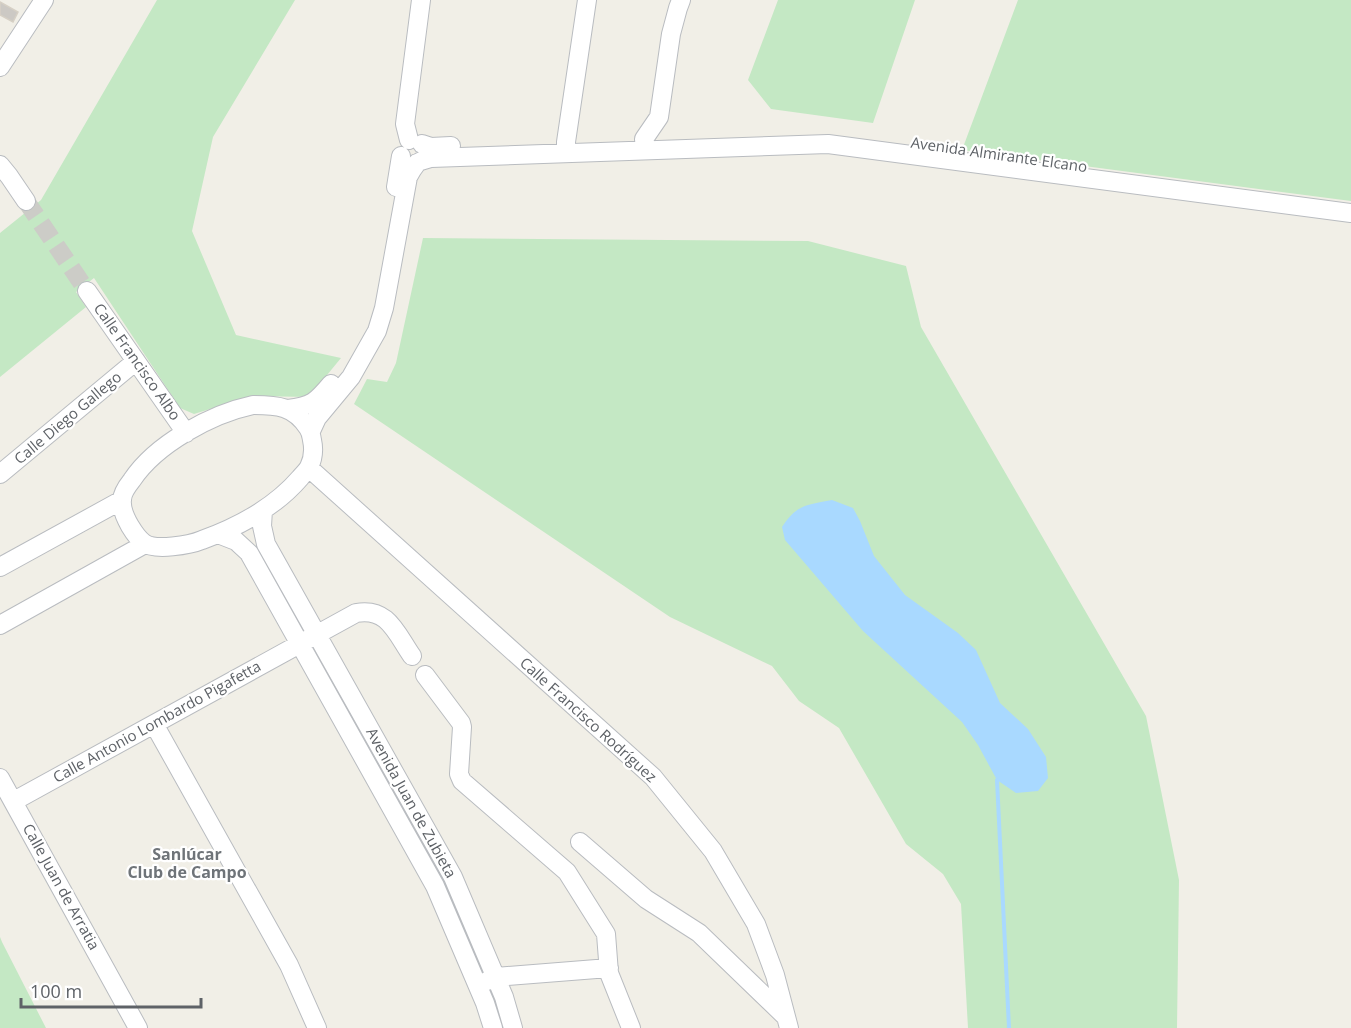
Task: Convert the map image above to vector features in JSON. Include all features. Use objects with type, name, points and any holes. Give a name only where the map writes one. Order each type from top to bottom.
[{"type":"street","points":[[0,67],[8,41],[44,0]]},
{"type":"street","points":[[310,431],[317,418],[351,377],[377,330],[384,308],[408,177],[412,170],[414,153],[405,124],[421,0]]},
{"type":"street","points":[[566,147],[587,0]]},
{"type":"street","points":[[645,145],[659,117],[671,34],[681,0]]},
{"type":"street","name":"Avenida Almirante Elcano","points":[[645,145],[828,134],[1351,202]]},
{"type":"street","name":"Avenida Almirante Elcano","points":[[414,153],[430,158],[566,147],[828,144],[1351,213]]},
{"type":"street","points":[[288,409],[305,407],[320,397],[342,371],[367,326],[414,153]]},
{"type":"street","points":[[0,165],[26,201]]},
{"type":"street","name":"Calle Francisco Albo","points":[[87,291],[186,433]]},
{"type":"street","name":"Calle Diego Gallego","points":[[0,474],[136,361]]},
{"type":"street","points":[[253,405],[270,405],[288,409],[301,417],[310,431],[314,449],[309,468],[295,484],[275,503],[218,534],[192,544],[163,547],[145,544],[134,533],[125,518],[122,500],[127,487],[139,469],[160,450],[209,420],[234,409],[253,405]]},
{"type":"street","name":"Calle Francisco Rodríguez","points":[[309,468],[653,777],[712,851],[756,924],[776,975],[788,1024]]},
{"type":"street","points":[[0,567],[122,500]]},
{"type":"street","name":"Avenida Juan de Zubieta","points":[[263,510],[262,526],[266,544],[453,877],[504,997],[513,1028]]},
{"type":"street","name":"Avenida Juan de Zubieta","points":[[218,534],[236,541],[249,553],[435,886],[485,1003],[493,1028]]},
{"type":"street","points":[[0,625],[145,544]]},
{"type":"street","points":[[299,643],[356,613],[366,611],[386,619],[412,656]]},
{"type":"street","name":"Calle Antonio Lombardo Pigafetta","points":[[14,801],[299,643]]},
{"type":"street","points":[[425,675],[461,723],[459,774],[462,781],[567,872],[606,934],[609,973],[631,1028]]},
{"type":"street","points":[[154,724],[290,965],[317,1028]]},
{"type":"street","name":"Calle Juan de Arratia","points":[[0,778],[138,1028]]},
{"type":"street","points":[[580,842],[646,899],[699,933],[750,982],[788,1024]]},
{"type":"street","points":[[477,984],[496,977],[609,968]]},
{"type":"street","points":[[750,982],[776,975]]},
{"type":"green space","points":[[157,0],[295,0],[213,137],[192,231],[236,335],[341,358],[309,397],[252,396],[194,414],[180,408],[94,278],[76,292],[86,307],[0,377],[0,233],[41,200]]},
{"type":"green space","points":[[778,0],[915,0],[873,123],[771,109],[748,80]]},
{"type":"green space","points":[[1018,0],[1351,0],[1351,201],[962,150]]},
{"type":"green space","points":[[423,238],[808,241],[906,266],[921,327],[1146,716],[1179,880],[1177,1028],[968,1028],[961,904],[943,874],[906,844],[839,728],[799,701],[772,666],[670,617],[354,404],[367,379],[387,382],[396,363]]},
{"type":"green space","points":[[0,937],[2,942],[46,1028],[0,1028]]},
{"type":"water","points":[[832,500],[853,508],[874,556],[905,595],[958,633],[976,650],[1000,703],[1028,729],[1046,757],[1048,778],[1038,791],[1016,793],[997,780],[978,745],[962,722],[863,631],[785,540],[782,527],[787,519],[803,507]]},
{"type":"building","points":[[0,2],[18,12],[13,22],[0,15]]},
{"type":"waterway","points":[[997,780],[1009,1028]]},
{"type":"tunnel","points":[[26,201],[87,291]]},
{"type":"district","name":"Sanlúcar Club de Campo","points":[[187,863]]}]
